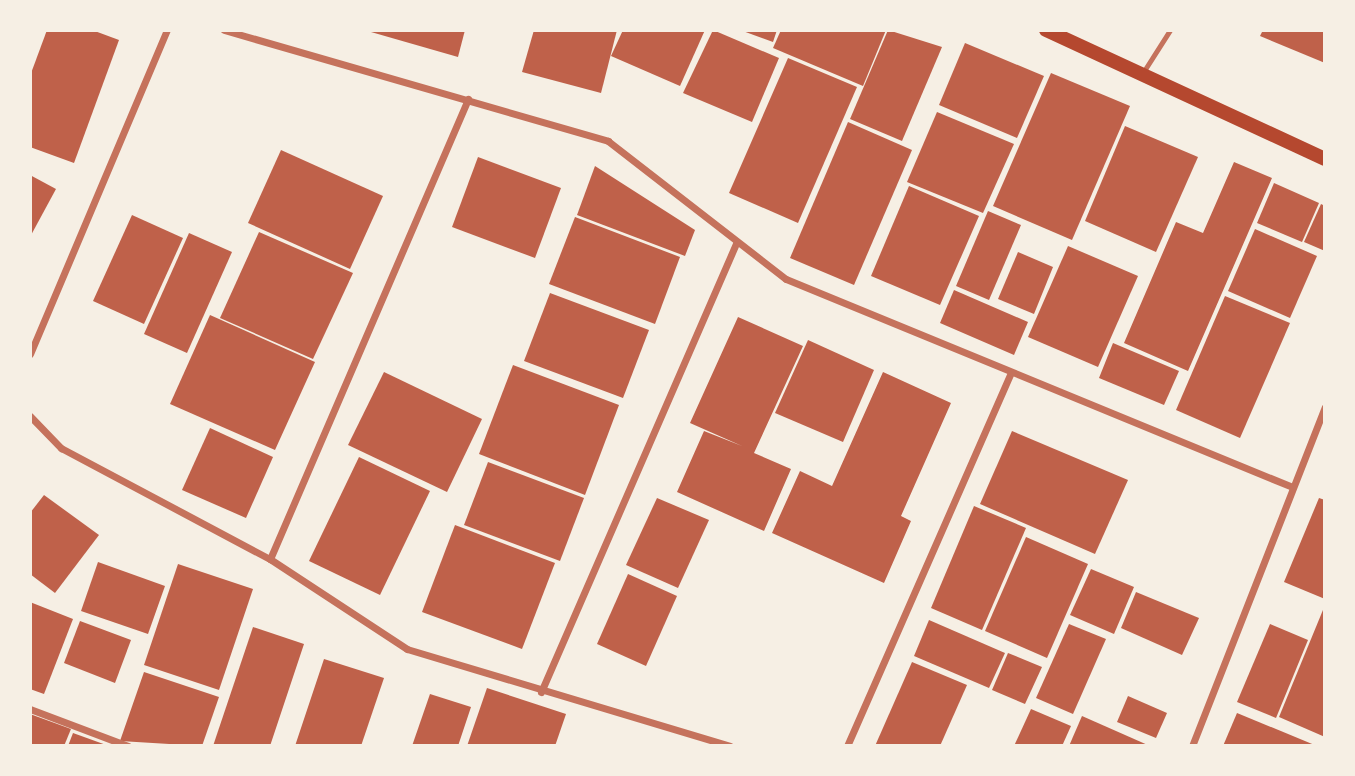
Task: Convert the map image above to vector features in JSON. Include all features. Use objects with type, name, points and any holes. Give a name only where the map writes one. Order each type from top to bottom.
[{"type":"main road","points":[[1046,30],[1325,159]]},
{"type":"street","points":[[30,354],[167,30]]},
{"type":"street","points":[[224,30],[608,141],[786,279],[1290,486]]},
{"type":"street","points":[[270,559],[468,99]]},
{"type":"street","points":[[541,692],[737,242]]},
{"type":"street","points":[[847,746],[1011,372]]},
{"type":"street","points":[[1192,746],[1290,486],[1325,407]]},
{"type":"street","points":[[30,416],[61,448],[270,559],[407,649],[541,692],[730,746]]},
{"type":"street","points":[[30,709],[128,746]]},
{"type":"lane","points":[[1142,74],[1170,30]]},
{"type":"building","points":[[47,30],[92,30],[119,40],[74,163],[30,147],[30,76]]},
{"type":"building","points":[[364,30],[465,30],[458,57]]},
{"type":"building","points":[[534,30],[617,30],[601,93],[522,72]]},
{"type":"building","points":[[623,30],[705,30],[680,86],[611,56]]},
{"type":"building","points":[[713,30],[779,58],[752,122],[683,93]]},
{"type":"building","points":[[740,30],[777,30],[773,42]]},
{"type":"building","points":[[781,30],[886,30],[863,86],[773,48]]},
{"type":"building","points":[[888,30],[942,47],[902,141],[850,119]]},
{"type":"building","points":[[1263,30],[1325,30],[1325,63],[1260,36]]},
{"type":"building","points":[[965,43],[1044,76],[1017,138],[939,105]]},
{"type":"building","points":[[788,58],[857,87],[798,223],[729,193]]},
{"type":"building","points":[[1051,73],[1130,106],[1072,240],[993,206]]},
{"type":"building","points":[[937,112],[1014,144],[983,213],[907,182]]},
{"type":"building","points":[[848,122],[912,150],[854,285],[790,258]]},
{"type":"building","points":[[1125,126],[1198,157],[1156,252],[1085,221]]},
{"type":"building","points":[[281,150],[383,196],[350,269],[248,223]]},
{"type":"building","points":[[478,157],[561,188],[535,258],[452,227]]},
{"type":"building","points":[[1234,162],[1272,178],[1188,371],[1124,343],[1176,222],[1203,233]]},
{"type":"building","points":[[595,166],[695,230],[685,256],[577,215]]},
{"type":"building","points":[[30,175],[56,189],[30,237]]},
{"type":"building","points":[[1274,183],[1319,203],[1302,242],[1257,223]]},
{"type":"building","points":[[909,186],[979,216],[940,305],[871,276]]},
{"type":"building","points":[[1321,204],[1325,206],[1325,251],[1304,242]]},
{"type":"building","points":[[988,211],[1021,225],[989,300],[956,286]]},
{"type":"building","points":[[132,215],[183,238],[144,324],[93,301]]},
{"type":"building","points":[[575,217],[680,257],[655,324],[549,284]]},
{"type":"building","points":[[1255,229],[1317,256],[1290,318],[1228,291]]},
{"type":"building","points":[[259,232],[353,273],[313,359],[220,318]]},
{"type":"building","points":[[189,233],[232,252],[187,353],[144,334]]},
{"type":"building","points":[[1068,246],[1138,276],[1098,367],[1028,337]]},
{"type":"building","points":[[1018,252],[1053,267],[1034,314],[998,299]]},
{"type":"building","points":[[954,290],[1028,322],[1014,355],[940,323]]},
{"type":"building","points":[[550,293],[649,330],[623,398],[524,361]]},
{"type":"building","points":[[1225,296],[1290,323],[1240,438],[1176,410]]},
{"type":"building","points":[[210,315],[315,362],[275,450],[170,404]]},
{"type":"building","points":[[738,317],[803,346],[754,453],[791,469],[764,531],[677,492],[704,431],[742,446],[690,423]]},
{"type":"building","points":[[808,340],[874,370],[843,442],[775,413]]},
{"type":"building","points":[[1113,343],[1179,371],[1164,405],[1099,378]]},
{"type":"building","points":[[513,365],[619,405],[585,495],[479,454]]},
{"type":"building","points":[[384,372],[482,419],[447,492],[348,445]]},
{"type":"building","points":[[883,372],[951,403],[901,516],[911,521],[884,583],[772,533],[800,471],[832,486]]},
{"type":"building","points":[[210,428],[273,457],[246,518],[182,490]]},
{"type":"building","points":[[1012,431],[1128,480],[1095,554],[980,504]]},
{"type":"building","points":[[359,457],[430,491],[380,595],[309,561]]},
{"type":"building","points":[[488,462],[584,498],[560,561],[464,525]]},
{"type":"building","points":[[44,495],[99,535],[55,593],[30,574],[30,513]]},
{"type":"building","points":[[657,498],[709,520],[678,588],[626,565]]},
{"type":"building","points":[[1319,498],[1325,500],[1325,599],[1284,582]]},
{"type":"building","points":[[974,506],[1026,528],[982,630],[931,608]]},
{"type":"building","points":[[455,525],[555,563],[522,649],[422,612]]},
{"type":"building","points":[[1026,537],[1088,564],[1047,658],[985,631]]},
{"type":"building","points":[[98,562],[165,586],[148,634],[81,611]]},
{"type":"building","points":[[178,564],[253,589],[219,690],[144,665]]},
{"type":"building","points":[[1091,569],[1134,587],[1114,634],[1070,615]]},
{"type":"building","points":[[628,574],[677,596],[646,666],[597,644]]},
{"type":"building","points":[[1136,592],[1199,618],[1182,655],[1121,628]]},
{"type":"building","points":[[30,602],[73,619],[44,694],[30,689]]},
{"type":"building","points":[[1325,605],[1325,737],[1279,717]]},
{"type":"building","points":[[929,620],[1005,653],[989,688],[914,656]]},
{"type":"building","points":[[80,621],[131,640],[115,683],[64,663]]},
{"type":"building","points":[[1069,624],[1106,639],[1073,714],[1036,698]]},
{"type":"building","points":[[1270,624],[1308,640],[1276,718],[1237,702]]},
{"type":"building","points":[[253,627],[304,644],[270,746],[213,746]]},
{"type":"building","points":[[1008,653],[1042,667],[1025,704],[992,690]]},
{"type":"building","points":[[324,659],[384,678],[361,746],[295,746]]},
{"type":"building","points":[[912,662],[967,685],[940,746],[875,746]]},
{"type":"building","points":[[144,672],[219,697],[202,746],[120,741]]},
{"type":"building","points":[[487,688],[566,714],[555,746],[467,746]]},
{"type":"building","points":[[430,694],[471,707],[458,746],[412,746]]},
{"type":"building","points":[[1128,696],[1167,713],[1156,738],[1117,722]]},
{"type":"building","points":[[1031,709],[1071,726],[1062,746],[1014,746]]},
{"type":"building","points":[[1237,713],[1317,746],[1223,746]]},
{"type":"building","points":[[30,714],[71,729],[64,746],[30,746]]},
{"type":"building","points":[[1082,716],[1150,746],[1069,746]]},
{"type":"building","points":[[73,733],[109,746],[68,746]]}]
